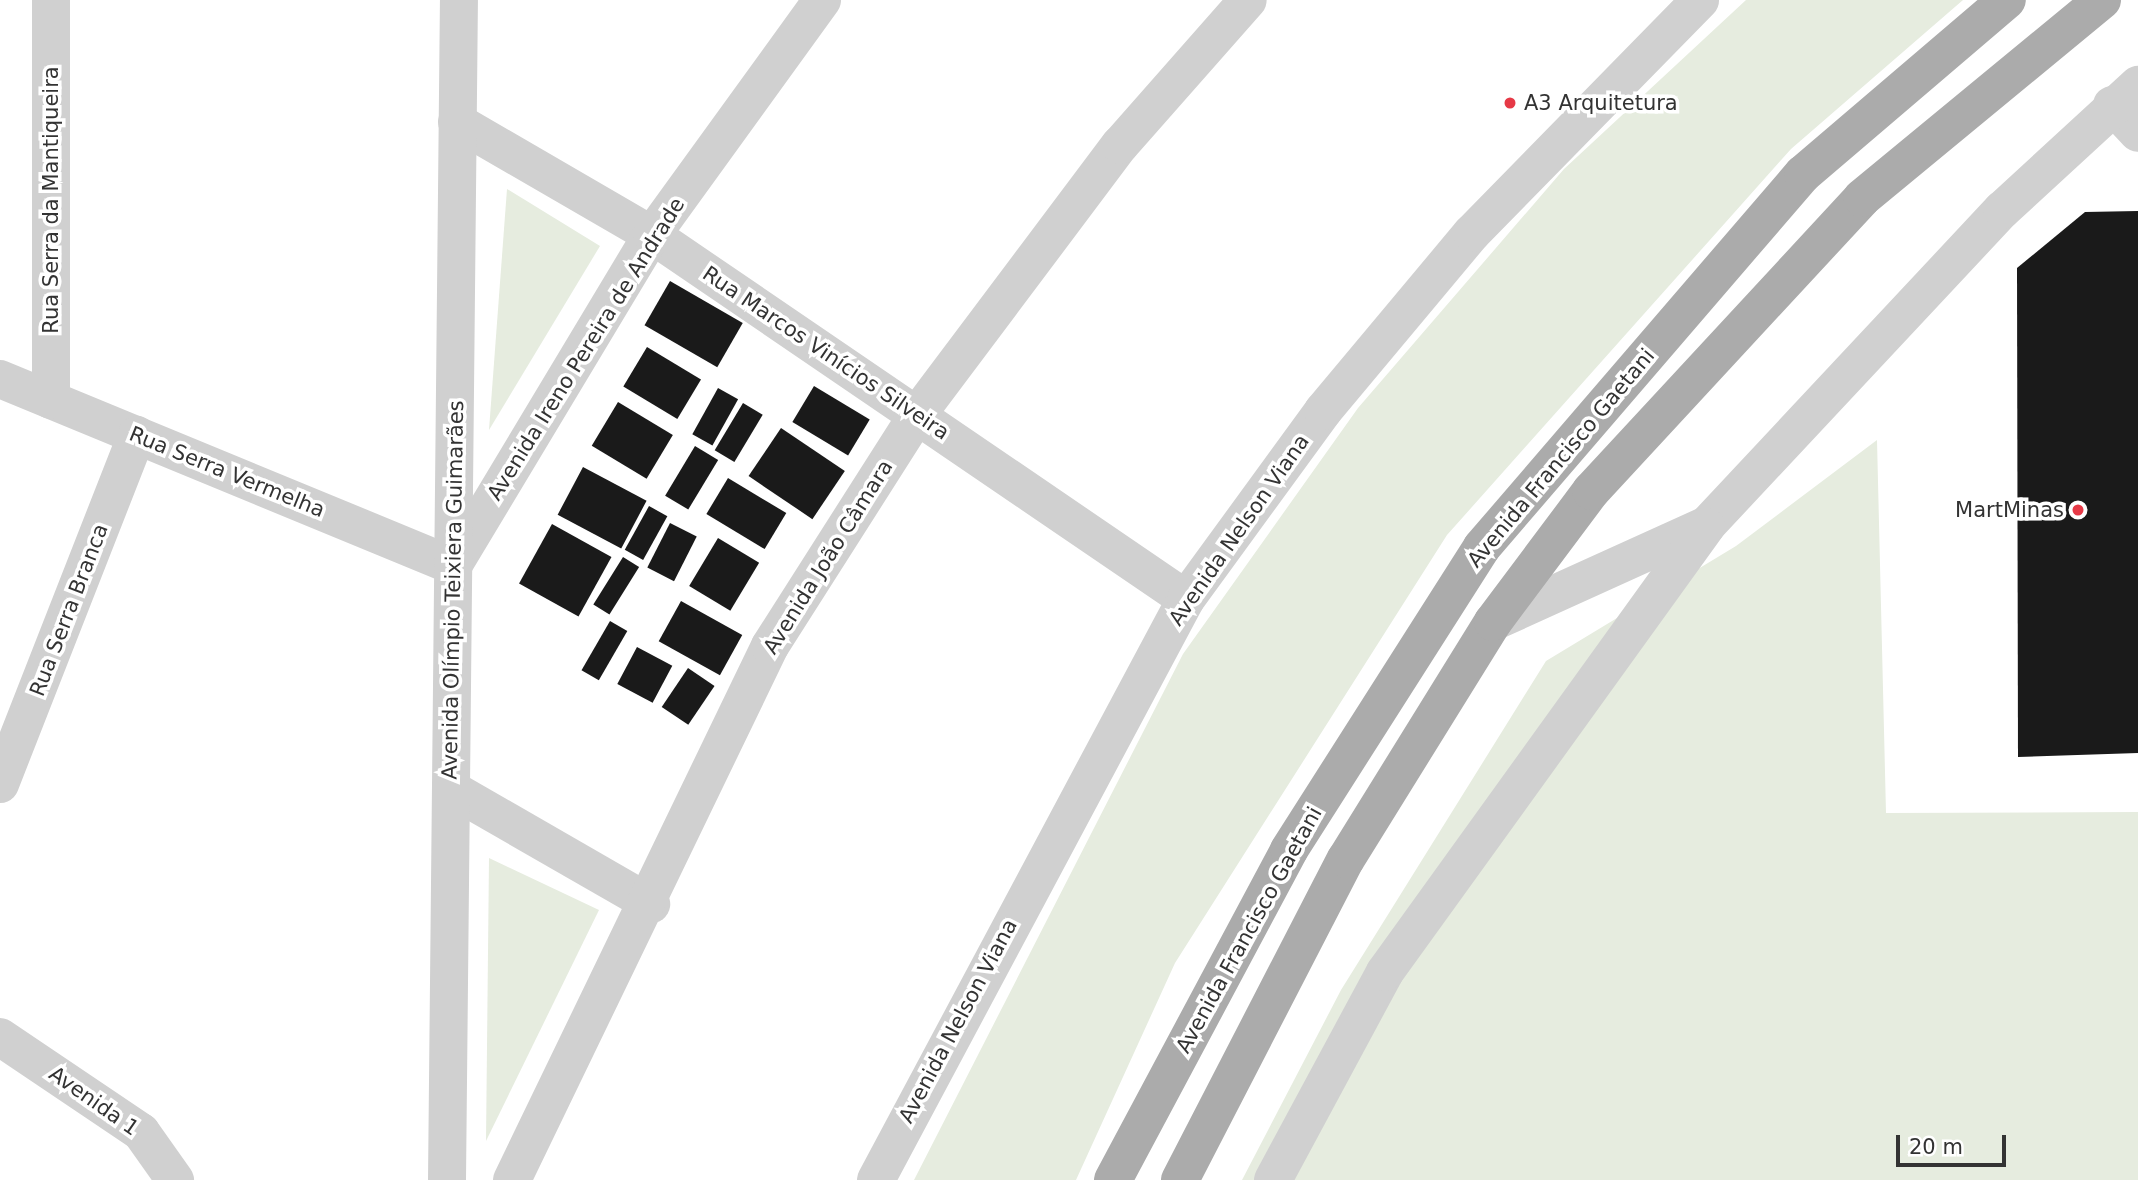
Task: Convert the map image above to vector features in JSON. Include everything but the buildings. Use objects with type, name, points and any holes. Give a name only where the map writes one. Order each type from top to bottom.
[{"type":"main road","name":"Avenida Francisco Gaetani","points":[[1113,1180],[1289,849],[1482,547],[1803,174],[2007,0]]},
{"type":"main road","points":[[1180,1180],[1346,859],[1493,622],[1591,491],[1862,198],[2102,0]]},
{"type":"street","name":"Rua Serra da Mantiqueira","points":[[51,0],[51,400]]},
{"type":"street","name":"Avenida Olímpio Teixiera Guimarães","points":[[447,1180],[458,0]]},
{"type":"street","name":"Avenida Ireno Pereira de Andrade","points":[[453,566],[652,235],[822,0]]},
{"type":"street","name":"Avenida João Câmara","points":[[512,1180],[651,904],[770,646],[917,415],[1119,145],[1248,0]]},
{"type":"street","name":"Avenida Nelson Viana","points":[[876,1180],[1186,599],[1323,411],[1472,233],[1700,0]]},
{"type":"street","points":[[1273,1180],[1385,972],[1707,525],[2001,210],[2125,95],[2138,133]]},
{"type":"street","name":"Rua Marcos Vinícios Silveira","points":[[457,122],[652,235],[1186,599]]},
{"type":"street","name":"Rua Serra Vermelha","points":[[0,379],[453,566]]},
{"type":"street","name":"Rua Serra Branca","points":[[0,784],[137,435]]},
{"type":"street","points":[[1493,622],[1707,525]]},
{"type":"street","points":[[451,789],[651,904]]},
{"type":"street","name":"Avenida 1","points":[[0,1037],[141,1132],[174,1180]]},
{"type":"shaded area","points":[[1746,0],[1963,0],[1791,149],[1447,535],[1175,963],[1076,1180],[914,1180],[1183,654],[1358,408],[1564,169]]},
{"type":"shaded area","points":[[507,189],[600,246],[489,430]]},
{"type":"shaded area","points":[[1877,440],[1886,813],[2138,812],[2138,1180],[1242,1180],[1341,990],[1546,661],[1736,546]]},
{"type":"shaded area","points":[[489,858],[599,910],[486,1141]]},
{"type":"place","name":"A3 Arquitetura","points":[[1510,103]]},
{"type":"place","name":"MartMinas","points":[[2078,510]]}]
